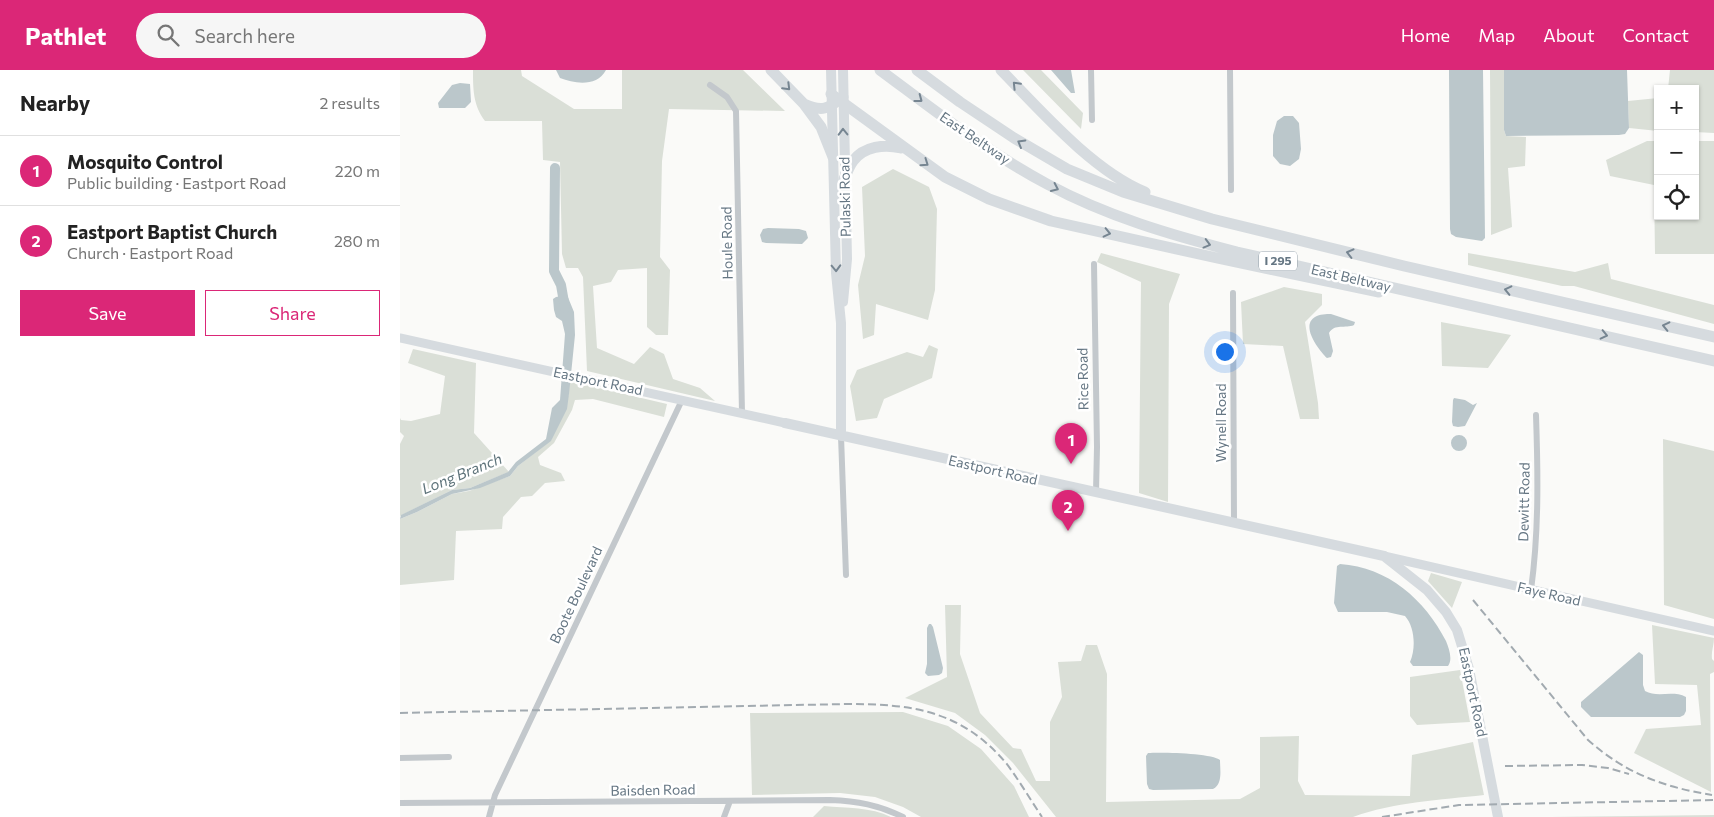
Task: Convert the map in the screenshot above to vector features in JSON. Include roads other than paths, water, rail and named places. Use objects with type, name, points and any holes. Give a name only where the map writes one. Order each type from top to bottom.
[{"type":"highway","points":[[770,70],[804,104],[821,127],[833,157]]},
{"type":"highway","name":"East Beltway","points":[[880,70],[954,126],[1047,184],[1108,212],[1162,232],[1236,252],[1714,361]]},
{"type":"highway","name":"East Beltway","points":[[918,70],[986,120],[1067,169],[1123,192],[1212,219],[1404,266],[1714,337]]},
{"type":"highway","points":[[1001,70],[1043,113],[1109,172],[1134,188],[1212,219]]},
{"type":"highway","points":[[804,104],[816,109],[838,100],[944,177],[989,199],[1051,220],[1406,298],[1577,329]]},
{"type":"highway","points":[[844,179],[853,161],[861,152],[889,146],[906,150]]},
{"type":"main road","name":"Pulaski Road","points":[[831,70],[838,100],[844,179],[847,259],[840,323]]},
{"type":"main road","name":"Pulaski Road","points":[[841,436],[840,323],[836,273],[833,157],[842,70]]},
{"type":"main road","name":"Eastport Road","points":[[785,422],[1384,556],[1417,580],[1438,602],[1446,612],[1462,641],[1470,669],[1498,817]]},
{"type":"street","points":[[1091,70],[1092,120]]},
{"type":"street","points":[[1230,70],[1232,190]]},
{"type":"street","name":"Houle Road","points":[[710,85],[727,97],[736,111],[742,413]]},
{"type":"street","name":"Rice Road","points":[[1094,264],[1096,492]]},
{"type":"street","name":"Wynell Road","points":[[1233,294],[1234,523]]},
{"type":"street","name":"Eastport Road","points":[[400,338],[785,422]]},
{"type":"street","name":"Boote Boulevard","points":[[489,817],[493,801],[682,400]]},
{"type":"street","name":"Dewitt Road","points":[[1531,590],[1537,535],[1536,415]]},
{"type":"street","name":"Pulaski Road","points":[[841,436],[846,574]]},
{"type":"street","name":"Faye Road","points":[[1384,556],[1714,632]]},
{"type":"street","points":[[1417,580],[1418,574],[1426,566]]},
{"type":"street","points":[[400,758],[449,757]]},
{"type":"street","name":"Baisden Road","points":[[400,803],[830,800],[857,802],[880,807],[902,817]]},
{"type":"street","points":[[724,817],[730,801]]},
{"type":"waterway","name":"Long Branch","points":[[555,168],[554,271],[561,285],[565,308]]},
{"type":"railway","points":[[1473,600],[1588,740],[1602,752],[1631,770],[1661,783],[1712,795]]},
{"type":"railway","points":[[400,713],[847,704],[870,704],[914,709],[953,721],[971,731],[989,745],[1011,769],[1042,817]]},
{"type":"railway","points":[[1505,766],[1582,765],[1608,768],[1629,774]]},
{"type":"railway","points":[[1382,817],[1459,805],[1714,800]]},
{"type":"place","name":"Mosquito Control","points":[[1071,464]]},
{"type":"place","name":"Eastport Baptist Church","points":[[1068,531]]}]
